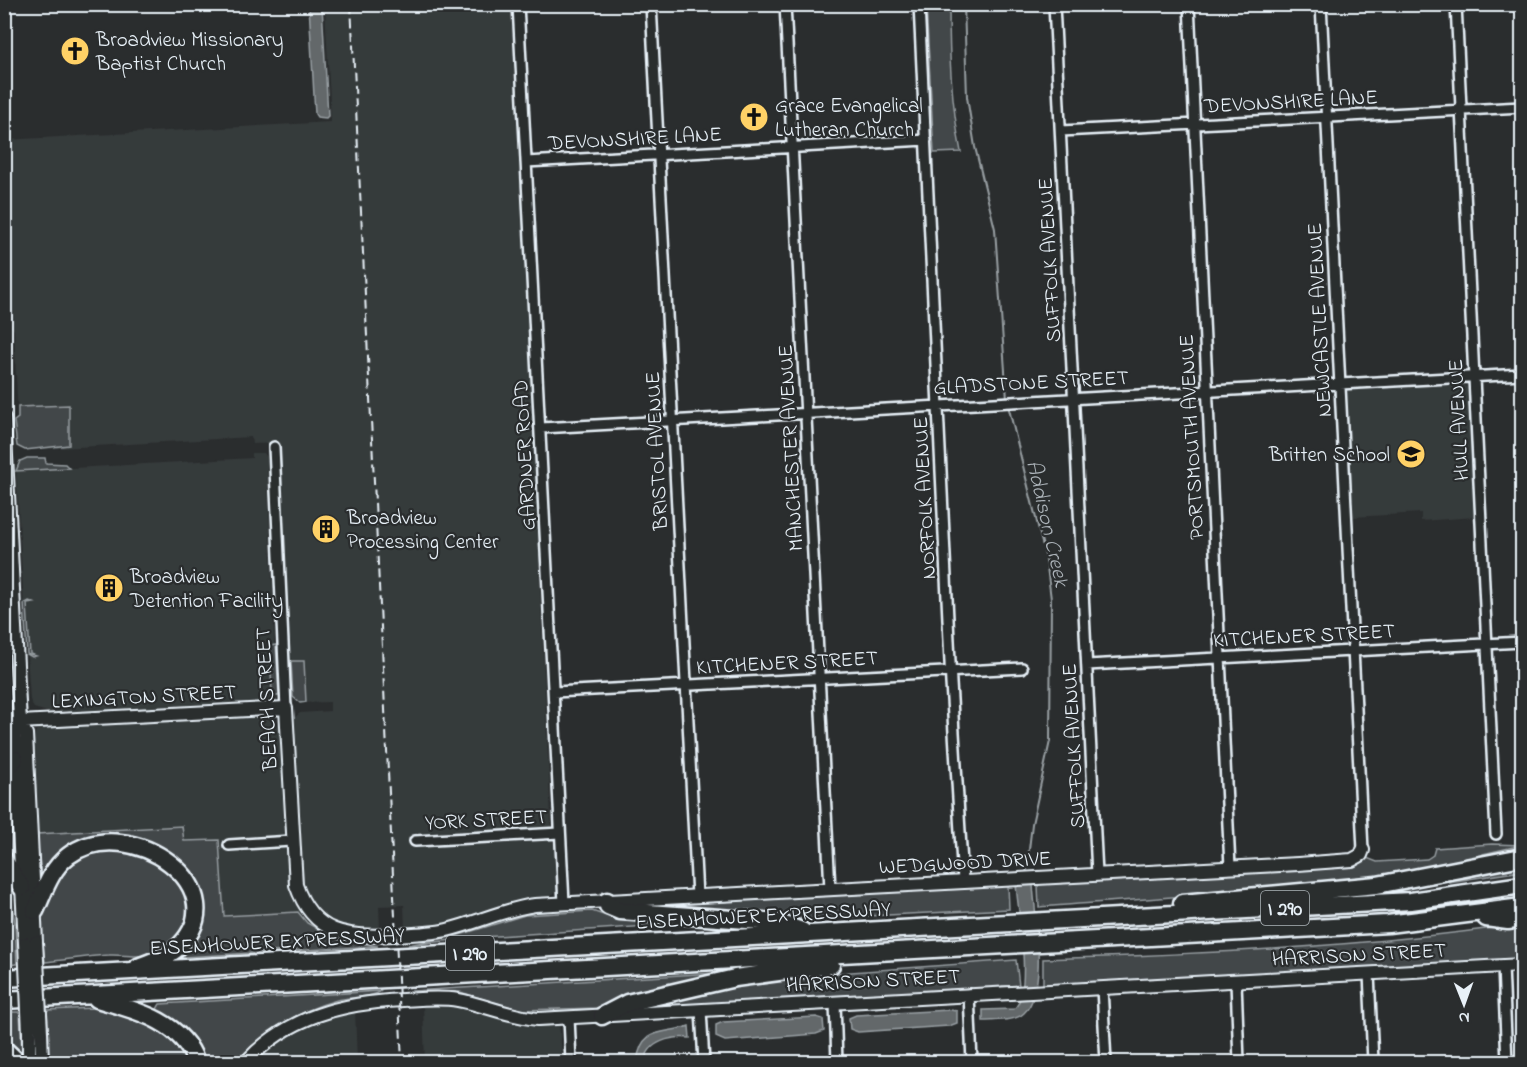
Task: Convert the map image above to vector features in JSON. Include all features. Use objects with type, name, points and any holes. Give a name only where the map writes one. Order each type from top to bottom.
[{"type":"highway","points":[[4,773],[15,759]]},
{"type":"highway","points":[[35,910],[53,873],[69,856],[80,849],[101,843],[124,843],[140,846],[165,858],[184,875],[190,885],[195,907],[192,927],[175,950],[129,972]]},
{"type":"highway","points":[[1099,918],[1127,907],[1377,885],[1522,857]]},
{"type":"highway","points":[[4,860],[22,888]]},
{"type":"highway","name":"EISENHOWER EXPRESSWAY","points":[[4,978],[1411,901],[1522,885]]},
{"type":"highway","points":[[607,901],[608,906],[620,911],[776,922],[812,935]]},
{"type":"highway","name":"EISENHOWER EXPRESSWAY","points":[[4,1000],[1388,924],[1522,907]]},
{"type":"highway","points":[[1468,915],[1508,921],[1522,919]]},
{"type":"highway","points":[[602,1016],[627,1004],[693,987],[765,972],[834,965],[875,952]]},
{"type":"highway","points":[[85,995],[152,1017],[169,1027],[190,1046],[196,1062]]},
{"type":"highway","points":[[4,1049],[18,1062]]},
{"type":"street","name":"GARDNER ROAD","points":[[518,4],[564,903]]},
{"type":"street","name":"BRISTOL AVENUE","points":[[651,4],[698,896]]},
{"type":"street","name":"MANCHESTER AVENUE","points":[[785,4],[830,889]]},
{"type":"street","name":"NORFOLK AVENUE","points":[[919,4],[950,672],[963,881]]},
{"type":"street","name":"SUFFOLK AVENUE","points":[[1054,4],[1096,874]]},
{"type":"street","name":"PORTSMOUTH AVENUE","points":[[1189,4],[1230,867]]},
{"type":"street","name":"NEWCASTLE AVENUE","points":[[1321,4],[1363,850]]},
{"type":"street","name":"HULL AVENUE","points":[[1456,4],[1496,834]]},
{"type":"street","name":"DEVONSHIRE LANE","points":[[1061,131],[1522,107]]},
{"type":"street","name":"DEVONSHIRE LANE","points":[[526,162],[926,140]]},
{"type":"street","name":"GLADSTONE STREET","points":[[541,428],[1522,374]]},
{"type":"street","points":[[4,418],[20,722],[26,734],[35,910],[31,942]]},
{"type":"street","name":"BEACH STREET","points":[[274,447],[292,842],[296,885],[302,900],[320,921],[349,935],[435,932],[514,908],[564,903]]},
{"type":"street","name":"KITCHENER STREET","points":[[1087,664],[1522,642]]},
{"type":"street","name":"KITCHENER STREET","points":[[554,692],[1022,668]]},
{"type":"street","name":"LEXINGTON STREET","points":[[4,723],[286,708]]},
{"type":"street","points":[[20,722],[14,735],[22,888],[31,942],[35,1033],[42,1062]]},
{"type":"street","name":"YORK STREET","points":[[415,841],[560,833]]},
{"type":"street","points":[[229,845],[292,842]]},
{"type":"street","name":"WEDGWOOD DRIVE","points":[[564,903],[1352,860],[1361,855],[1363,850]]},
{"type":"street","name":"HARRISON STREET","points":[[246,1062],[275,1036],[301,1020],[357,1004],[446,999],[523,1018],[602,1016],[1522,965]]},
{"type":"street","points":[[1503,966],[1507,1062]]},
{"type":"street","points":[[1369,973],[1373,1062]]},
{"type":"street","points":[[1236,981],[1239,1062]]},
{"type":"street","points":[[1102,988],[1106,1062]]},
{"type":"street","points":[[969,994],[972,1062]]},
{"type":"street","points":[[835,1002],[837,1062]]},
{"type":"street","points":[[701,1010],[704,1062]]},
{"type":"street","points":[[569,1017],[571,1062]]},
{"type":"street","points":[[29,1062],[35,1033]]},
{"type":"shaded area","points":[[309,5],[322,5],[328,116],[326,118],[317,117],[315,114]]},
{"type":"shaded area","points":[[325,5],[511,5],[518,144],[521,146],[542,559],[539,563],[552,840],[556,847],[558,890],[546,899],[504,905],[434,928],[405,930],[404,905],[379,906],[380,931],[340,928],[323,917],[311,904],[301,882],[293,719],[300,713],[330,711],[330,702],[300,703],[293,697],[280,443],[252,444],[251,437],[26,450],[20,449],[16,443],[14,421],[18,418],[14,330],[10,327],[5,231],[4,140],[331,122]]},
{"type":"shaded area","points":[[926,5],[949,5],[951,78],[961,152],[934,153]]},
{"type":"shaded area","name":"Britten School","points":[[1462,383],[1469,389],[1475,517],[1421,521],[1421,513],[1353,517],[1347,392],[1353,388]]},
{"type":"shaded area","points":[[69,405],[69,445],[25,450],[17,446],[14,421],[18,418],[18,407]]},
{"type":"shaded area","points":[[252,453],[264,453],[267,457],[277,702],[182,709],[47,712],[34,708],[30,700],[16,470],[20,461],[27,458],[36,470],[252,458]]},
{"type":"shaded area","points":[[27,458],[45,458],[46,463],[65,464],[69,468],[16,471],[20,461]]},
{"type":"shaded area","points":[[29,601],[34,603],[27,604],[30,654],[36,656],[32,657],[27,654],[24,604]]},
{"type":"shaded area","points":[[276,645],[279,696],[272,696],[270,646]]},
{"type":"shaded area","points":[[291,661],[304,661],[306,702],[300,703],[293,697]]},
{"type":"shaded area","points":[[255,714],[272,716],[282,728],[296,899],[303,912],[223,916],[219,840],[183,841],[182,826],[36,834],[32,737],[37,730],[43,727]]},
{"type":"shaded area","points":[[10,778],[16,870],[7,855],[10,852],[5,781]]},
{"type":"shaded area","points":[[4,789],[8,851],[5,853],[4,852]]},
{"type":"shaded area","points":[[182,826],[184,841],[219,840],[224,916],[298,912],[307,923],[335,939],[378,946],[182,957],[180,951],[194,885],[110,839],[41,880],[37,834]]},
{"type":"shaded area","points":[[1492,844],[1522,845],[1483,854],[1475,860],[1367,878],[1203,895],[1039,907],[1038,885],[1049,882],[1355,865],[1367,858],[1377,862],[1427,859],[1433,855],[1435,848]]},
{"type":"shaded area","points":[[125,851],[160,864],[177,878],[185,898],[186,909],[182,930],[176,939],[169,947],[154,955],[115,955],[45,962],[41,931],[43,906],[60,872],[80,857],[91,853]]},
{"type":"shaded area","points":[[1522,865],[1522,871],[1448,882]]},
{"type":"shaded area","points":[[5,869],[15,923],[17,964],[5,965]]},
{"type":"shaded area","points":[[1016,885],[1033,885],[1038,952],[1036,988],[1031,1002],[1020,1016],[1005,1020],[983,1021],[983,1010],[1014,1009],[1020,1000],[1024,970]]},
{"type":"shaded area","points":[[1008,886],[1009,909],[806,919],[620,906]]},
{"type":"shaded area","points":[[592,911],[612,918],[709,922],[481,937],[408,945],[456,936],[525,915]]},
{"type":"shaded area","points":[[1522,924],[1522,960],[1043,985],[1043,959],[1163,955],[1343,944]]},
{"type":"shaded area","points":[[1016,960],[1019,986],[633,1009],[743,980]]},
{"type":"shaded area","points":[[732,972],[600,1008],[520,1010],[460,992],[411,991]]},
{"type":"shaded area","points":[[381,991],[367,996],[337,1000],[308,1010],[270,1032],[236,1062],[201,1062],[156,1011],[160,1004]]},
{"type":"shaded area","points":[[423,1004],[450,1004],[518,1022],[559,1024],[563,1062],[425,1062]]},
{"type":"shaded area","points":[[94,1008],[132,1017],[152,1025],[169,1037],[189,1062],[50,1062],[47,1010]]},
{"type":"shaded area","points":[[355,1009],[357,1062],[254,1062],[277,1041],[313,1021]]},
{"type":"shaded area","points":[[957,1011],[957,1023],[949,1026],[858,1032],[850,1029],[849,1018],[856,1015]]},
{"type":"shaded area","points":[[5,1012],[20,1012],[22,1054],[19,1057],[5,1043]]},
{"type":"shaded area","points":[[816,1017],[823,1019],[824,1031],[816,1034],[725,1041],[716,1037],[716,1025],[723,1022]]},
{"type":"shaded area","points":[[689,1026],[690,1038],[662,1041],[650,1049],[645,1062],[637,1062],[639,1050],[648,1037]]},
{"type":"waterway","name":"Addison Creek","points":[[964,4],[967,97],[975,147],[995,229],[1007,399]]},
{"type":"waterway","name":"Addison Creek","points":[[1008,405],[1046,559],[1051,599],[1050,741],[1032,824],[1026,875]]},
{"type":"railway","points":[[351,4],[402,1062]]},
{"type":"place","name":"Broadview Missionary Baptist Church","points":[[75,51]]},
{"type":"place","name":"Grace Evangelical Lutheran Church","points":[[754,117]]},
{"type":"place","name":"Britten School","points":[[1411,454]]},
{"type":"place","name":"Broadview Processing Center","points":[[326,529]]},
{"type":"place","name":"Broadview Detention Facility","points":[[109,588]]}]
